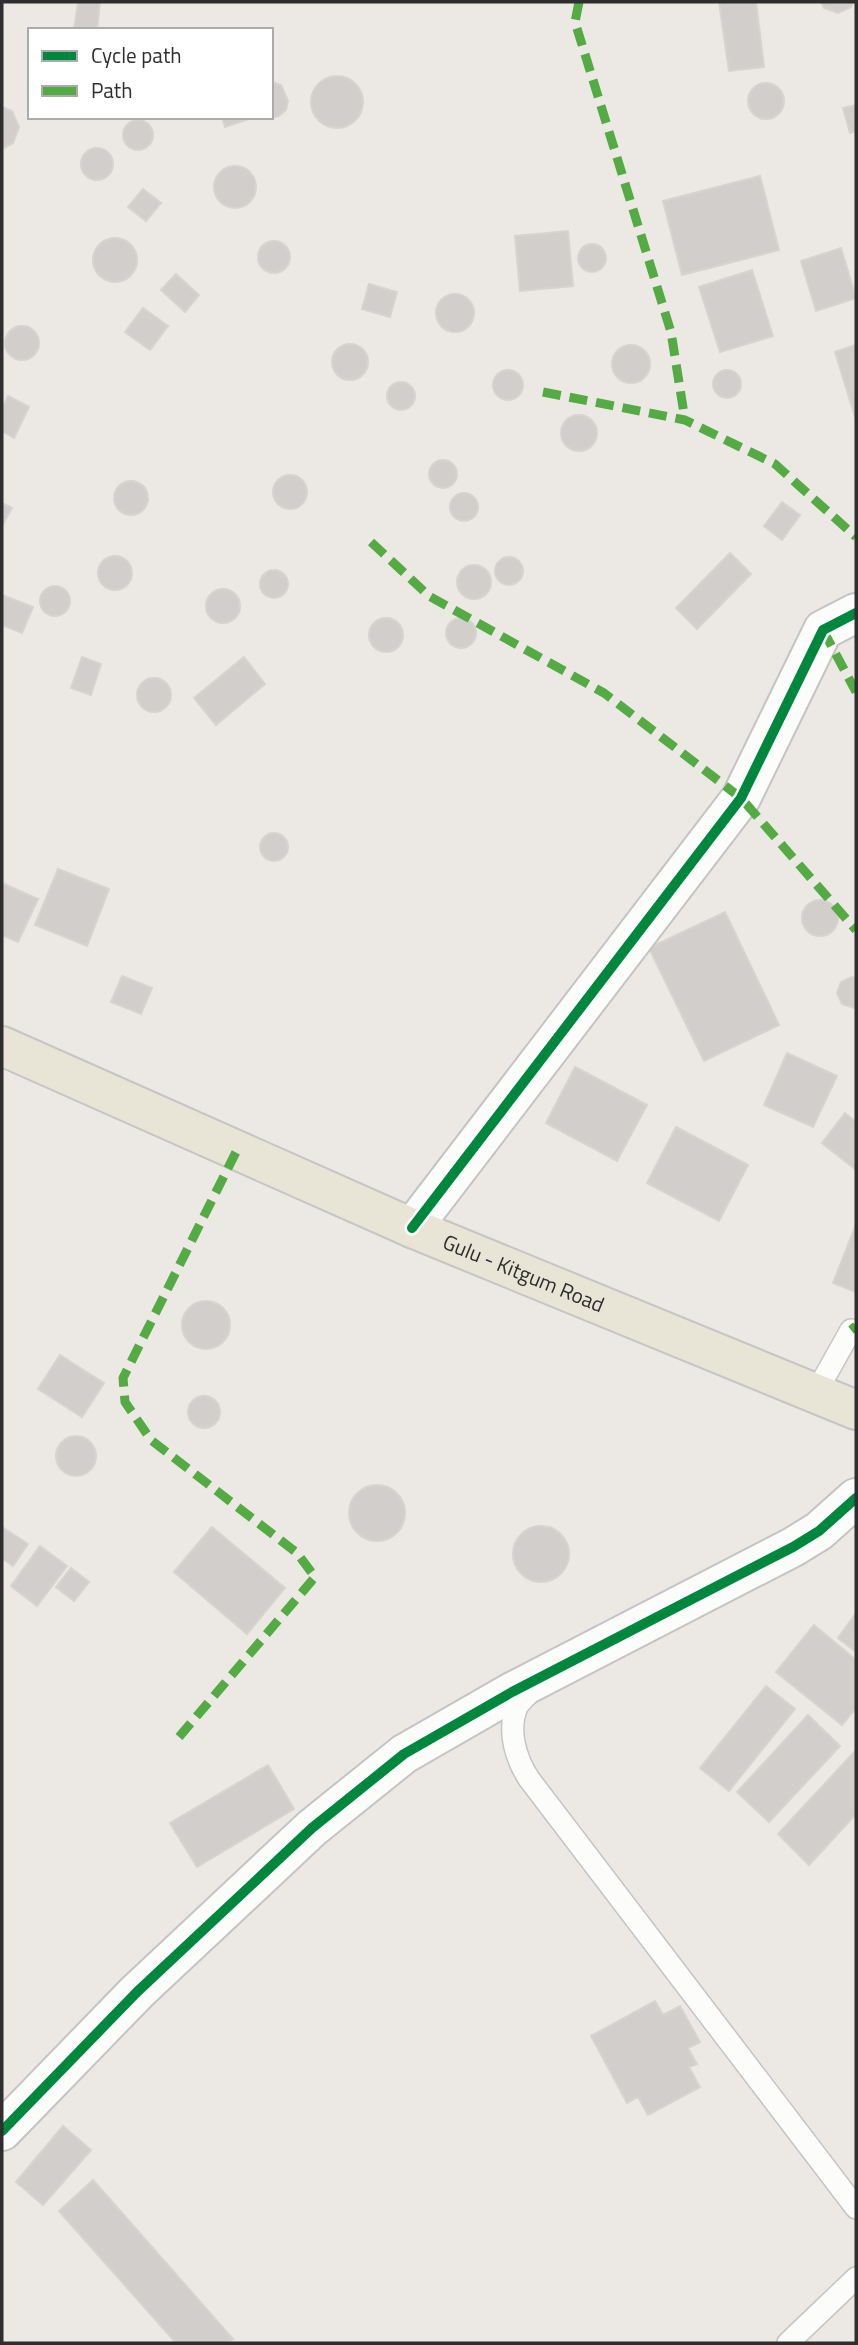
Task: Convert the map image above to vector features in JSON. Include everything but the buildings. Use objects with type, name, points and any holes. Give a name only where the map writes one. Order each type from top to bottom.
[{"type":"main road","name":"Gulu - Kitgum Road","points":[[2,1046],[412,1228],[814,1396],[856,1410]]},
{"type":"street","points":[[412,1228],[741,798],[823,630],[856,613]]},
{"type":"street","points":[[3,2127],[137,1992],[349,1796],[424,1741],[547,1673],[793,1547],[820,1531],[856,1499]]},
{"type":"lane","points":[[814,1396],[851,1330]]},
{"type":"lane","points":[[547,1673],[517,1706],[514,1744],[518,1762],[856,2208]]},
{"type":"lane","points":[[788,2343],[856,2278]]},
{"type":"marked path","points":[[579,2],[575,22],[671,332],[685,420]]},
{"type":"marked path","points":[[543,392],[685,420],[775,464],[856,537]]},
{"type":"marked path","points":[[371,542],[429,596],[604,693],[741,798],[856,930]]},
{"type":"marked path","points":[[823,630],[856,692]]},
{"type":"marked path","points":[[179,1737],[315,1577],[297,1553],[151,1440],[125,1402],[123,1378],[236,1152]]},
{"type":"marked path","points":[[851,1330],[856,1326]]},
{"type":"cycle path","points":[[412,1228],[741,798],[823,630],[856,613]]},
{"type":"cycle path","points":[[2,2131],[137,1992],[312,1828],[404,1754],[512,1692],[793,1547],[819,1531],[856,1498]]}]
